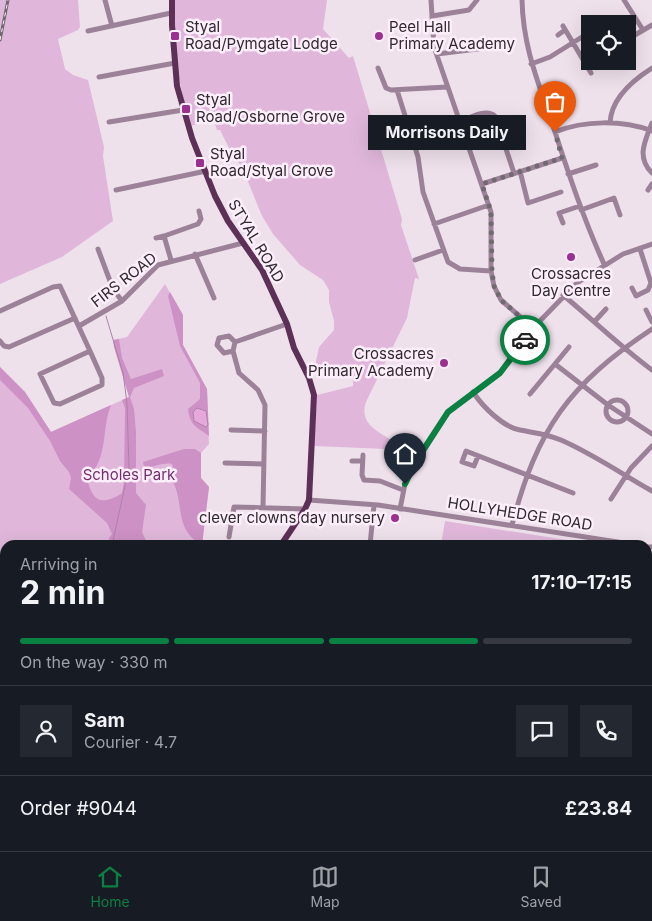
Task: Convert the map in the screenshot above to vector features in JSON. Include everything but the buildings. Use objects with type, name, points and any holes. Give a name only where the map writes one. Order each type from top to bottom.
[{"type":"main road","name":"STYAL ROAD","points":[[172,0],[171,13],[175,63],[183,110],[215,196],[243,243],[262,270],[287,324],[294,348],[309,378],[314,395],[309,500],[284,540]]},
{"type":"main road","points":[[635,851],[647,851]]},
{"type":"street","points":[[105,0],[112,26]]},
{"type":"street","points":[[431,0],[434,47],[489,205],[492,222],[492,271],[494,286],[501,300],[533,328]]},
{"type":"street","points":[[432,16],[469,10],[477,0]]},
{"type":"street","points":[[522,0],[523,29],[530,64],[580,208],[604,264]]},
{"type":"street","points":[[624,0],[643,30]]},
{"type":"street","points":[[88,31],[171,13]]},
{"type":"street","points":[[636,35],[652,25]]},
{"type":"street","points":[[558,35],[564,28],[591,73]]},
{"type":"street","points":[[530,64],[550,57],[581,37]]},
{"type":"street","points":[[437,54],[485,48]]},
{"type":"street","points":[[100,77],[175,63]]},
{"type":"street","points":[[378,68],[386,88],[397,90],[447,87]]},
{"type":"street","points":[[610,123],[612,111],[623,93],[638,77],[652,68]]},
{"type":"street","points":[[397,90],[418,157],[424,192],[448,262],[453,267],[492,271]]},
{"type":"street","points":[[109,122],[183,110]]},
{"type":"street","points":[[459,122],[486,112],[492,113],[495,116],[528,203],[561,192]]},
{"type":"street","points":[[555,132],[566,128],[610,123],[629,124],[651,131]]},
{"type":"street","points":[[652,123],[651,131],[642,154],[646,165],[652,173]]},
{"type":"street","points":[[482,184],[562,158]]},
{"type":"street","points":[[568,174],[596,165]]},
{"type":"street","points":[[116,190],[206,171]]},
{"type":"street","points":[[648,190],[652,184]]},
{"type":"street","points":[[563,223],[559,213],[614,198],[620,215]]},
{"type":"street","points":[[434,224],[489,205]]},
{"type":"street","points":[[156,238],[201,221],[199,210]]},
{"type":"street","points":[[164,236],[171,260]]},
{"type":"street","name":"FIRS ROAD","points":[[79,326],[122,300],[136,289],[146,274],[158,265],[194,254],[243,243]]},
{"type":"street","points":[[400,509],[403,490],[413,466],[443,420],[456,404],[500,373],[533,328],[563,295],[604,264],[652,244]]},
{"type":"street","points":[[632,288],[636,296],[648,290],[651,283],[640,248]]},
{"type":"street","points":[[98,249],[113,289],[122,300]]},
{"type":"street","points":[[414,260],[443,250]]},
{"type":"street","points":[[194,254],[214,298]]},
{"type":"street","points":[[0,311],[60,286],[79,326],[102,378],[102,385],[57,404],[52,400],[37,373],[90,351]]},
{"type":"street","points":[[563,295],[595,321],[623,348],[652,370]]},
{"type":"street","points":[[595,321],[606,309]]},
{"type":"street","points":[[646,310],[652,322]]},
{"type":"street","points":[[0,341],[4,346],[9,347],[75,318]]},
{"type":"street","points":[[235,342],[287,324]]},
{"type":"street","points":[[512,525],[527,474],[546,434],[580,385],[623,348],[652,329]]},
{"type":"street","points":[[233,351],[224,353],[217,346],[219,338],[229,336],[235,342]]},
{"type":"street","points":[[235,342],[233,351],[239,373],[258,390],[265,406],[263,507]]},
{"type":"street","points":[[530,394],[569,347]]},
{"type":"street","points":[[555,364],[580,385],[652,434]]},
{"type":"street","points":[[473,392],[485,406],[508,425],[522,431],[546,434],[578,449],[652,490]]},
{"type":"street","points":[[614,399],[621,400],[627,406],[626,417],[618,422],[610,420],[606,413],[608,405],[614,399]]},
{"type":"street","points":[[231,430],[265,431]]},
{"type":"street","points":[[611,499],[626,476],[652,446]]},
{"type":"street","points":[[363,455],[364,480],[380,481],[403,490]]},
{"type":"street","points":[[478,456],[573,493]]},
{"type":"street","points":[[352,461],[362,461]]},
{"type":"street","points":[[225,463],[263,464]]},
{"type":"street","name":"HOLLYHEDGE ROAD","points":[[309,500],[374,505],[512,525],[591,540]]},
{"type":"street","points":[[370,540],[374,505]]},
{"type":"street","points":[[229,536],[234,507],[305,509]]},
{"type":"green space","points":[[0,0],[78,0],[80,27],[78,30],[58,39],[65,69],[73,75],[88,80],[104,147],[103,156],[113,221],[62,257],[0,284]]},
{"type":"green space","points":[[175,0],[327,0],[323,29],[349,58],[353,56],[402,219],[401,225],[419,279],[415,278],[407,318],[364,409],[370,425],[391,440],[394,436],[411,460],[409,464],[386,449],[314,446],[317,395],[353,386],[353,368],[315,366],[319,347],[334,330],[329,290],[323,280],[300,265],[273,234],[262,216],[242,167],[232,154],[220,130],[217,130],[213,119],[191,126],[177,64],[174,31]]},
{"type":"green space","name":"Scholes Park","points":[[165,284],[183,315],[183,345],[207,389],[209,444],[201,453],[201,478],[209,487],[203,540],[0,540],[0,367],[25,392],[51,432],[129,397],[113,340],[127,337]]},
{"type":"green space","points":[[170,292],[183,315],[183,345],[207,389],[209,436],[195,426],[190,419],[188,409],[200,399],[200,383],[180,346],[168,296]]},
{"type":"green space","points":[[119,339],[122,358],[131,379],[162,369],[164,376],[134,388],[130,397],[134,409],[136,432],[136,493],[146,505],[142,532],[146,540],[109,540],[112,534],[107,523],[69,489],[71,478],[69,472],[60,461],[50,441],[28,408],[0,380],[0,367],[25,392],[51,432],[111,405],[102,453],[99,462],[87,478],[95,497],[109,500],[122,493],[124,482],[125,408],[122,400],[129,397],[113,340]]},
{"type":"green space","points":[[184,449],[195,449],[201,453],[201,478],[209,487],[203,540],[195,540],[186,530],[175,486],[170,477],[174,470],[172,464],[144,467],[143,462]]},
{"type":"green space","points":[[445,521],[567,540],[442,540]]},
{"type":"shaded area","points":[[197,408],[206,411],[208,425],[206,427],[194,421],[193,412]]},
{"type":"waterway","points":[[106,316],[123,373],[127,403],[129,468],[113,540]]},
{"type":"railway","points":[[0,40],[8,0]]},
{"type":"way so far","points":[[525,340],[533,328],[501,300],[494,286],[491,212],[482,184],[562,158],[555,132]]},
{"type":"place","name":"Styal Road/Pymgate Lodge","points":[[175,36]]},
{"type":"place","name":"Peel Hall Primary Academy","points":[[379,36]]},
{"type":"place","name":"Styal Road/Osborne Grove","points":[[186,109]]},
{"type":"place","name":"Morrisons Daily","points":[[555,132]]},
{"type":"place","name":"Styal Road/Styal Grove","points":[[200,163]]},
{"type":"place","name":"Crossacres Day Centre","points":[[571,257]]},
{"type":"place","name":"Crossacres Primary Academy","points":[[444,363]]},
{"type":"place","name":"clever clowns day nursery","points":[[395,518]]},
{"type":"route","points":[[405,484],[418,458],[448,412],[456,404],[493,380],[516,354],[525,340]]}]
